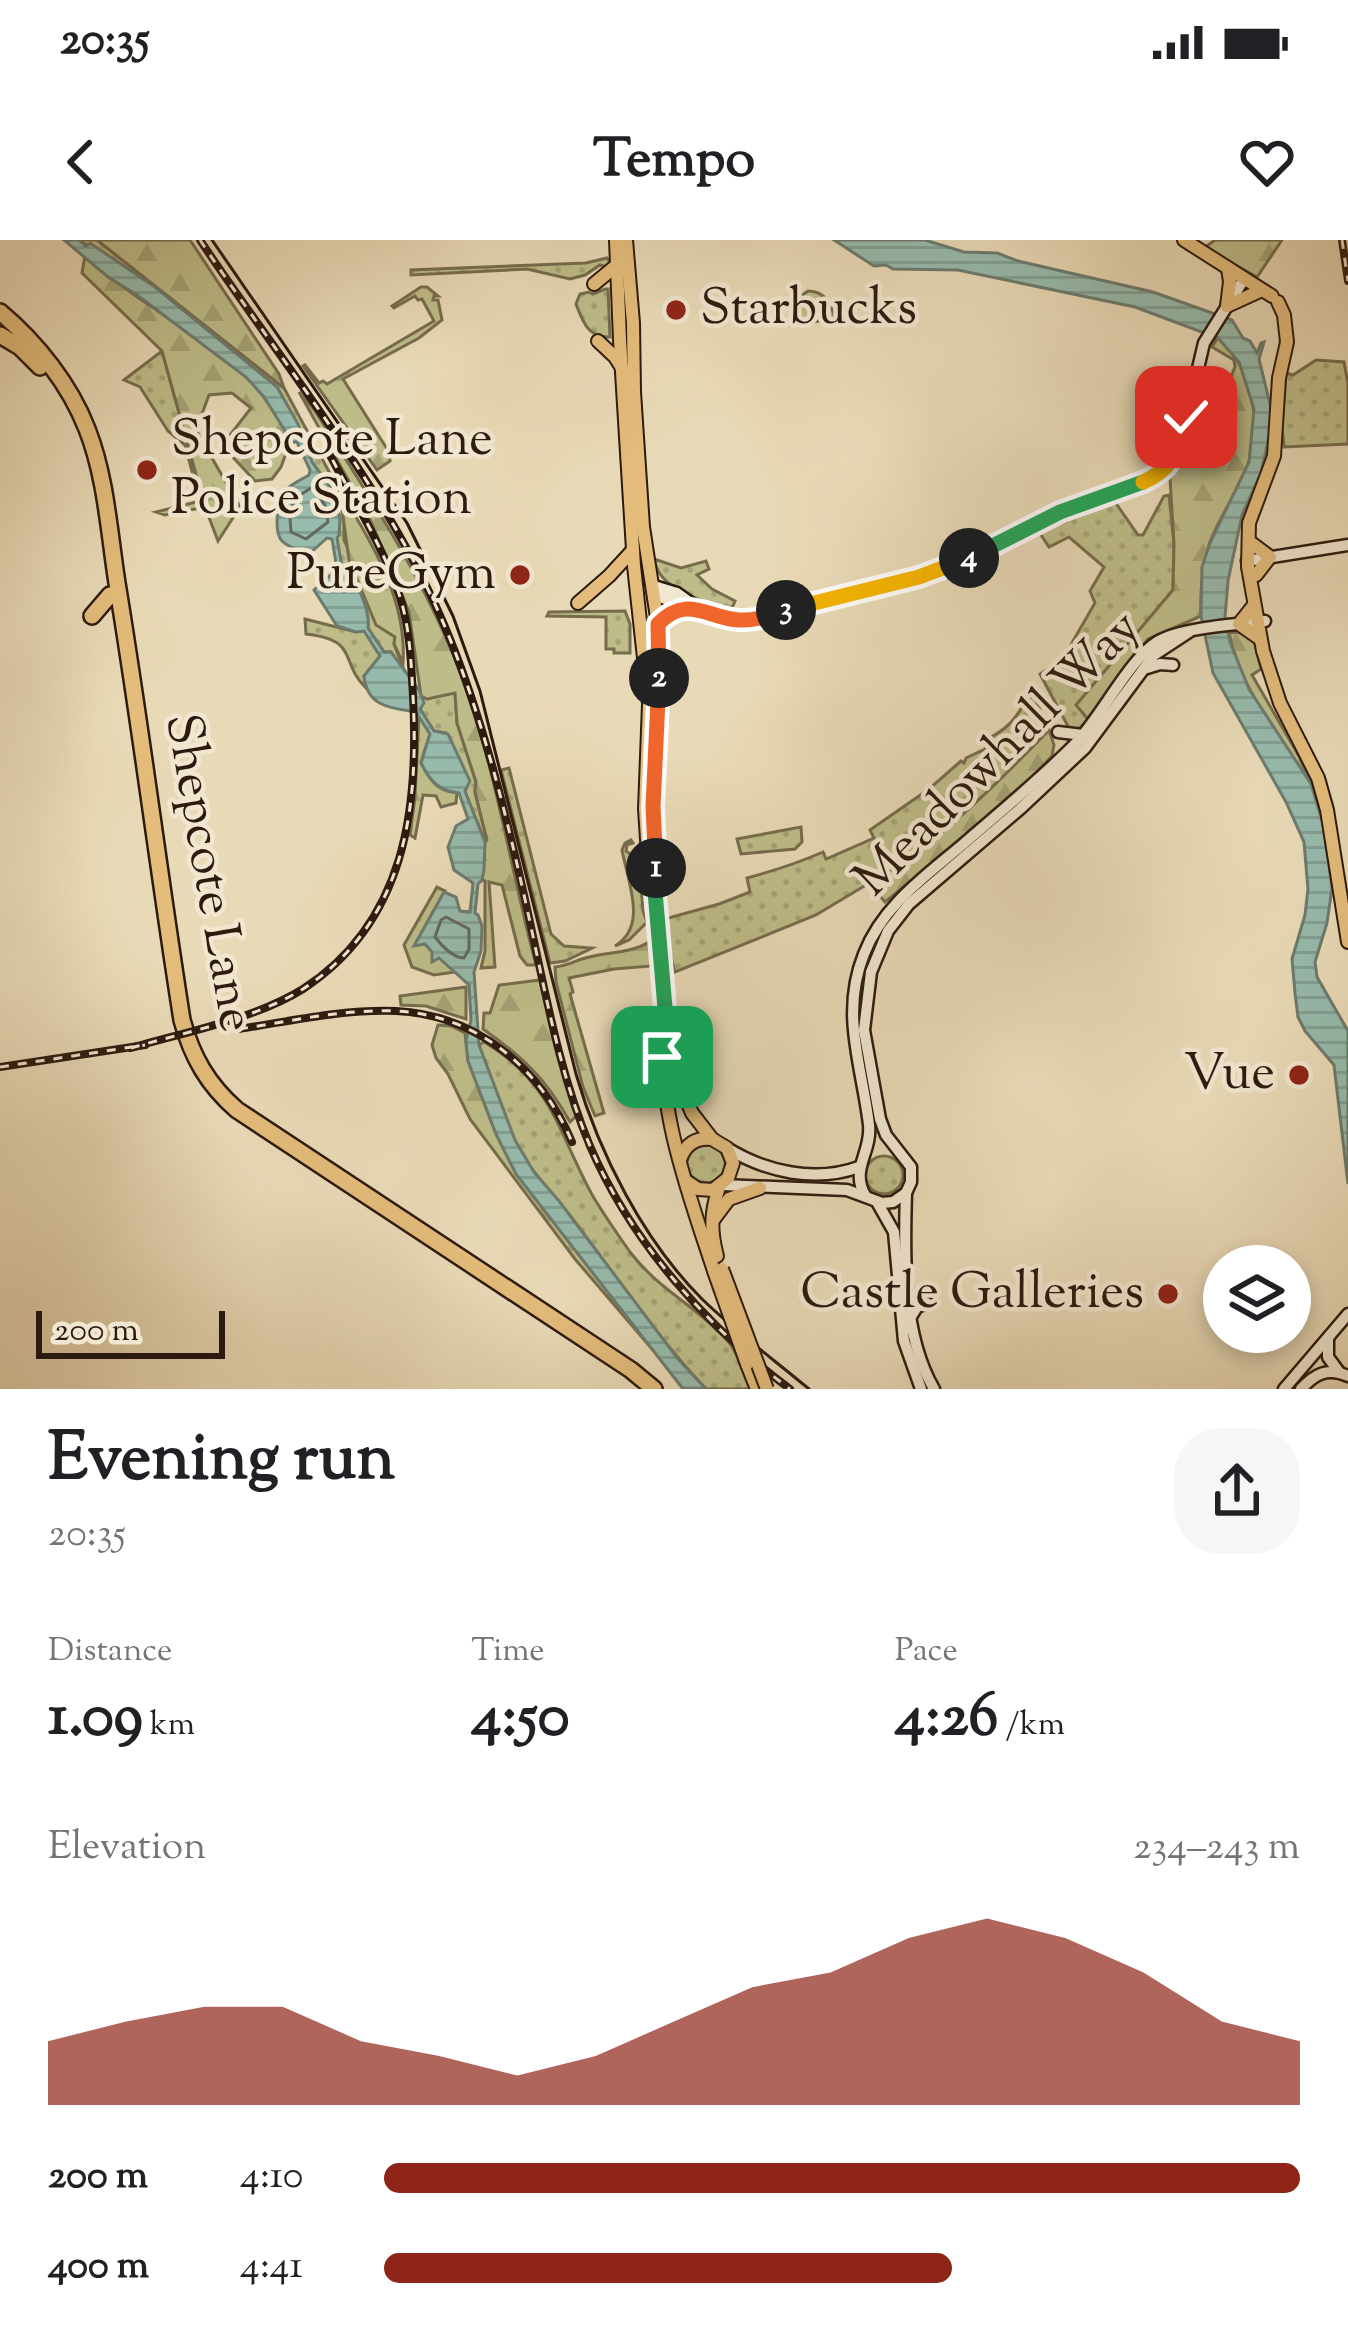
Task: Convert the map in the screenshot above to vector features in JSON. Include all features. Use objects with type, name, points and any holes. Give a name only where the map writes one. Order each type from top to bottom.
[{"type":"highway","name":"Shepcote Lane","points":[[3,319],[68,392],[88,432],[100,478],[174,1023],[181,1049],[199,1081],[242,1124],[643,1389]]},
{"type":"highway","name":"Shepcote Lane","points":[[0,335],[46,368]]},
{"type":"highway","name":"Shepcote Lane","points":[[116,609],[182,1020],[205,1076],[237,1111],[654,1389]]},
{"type":"highway","points":[[92,616],[116,609]]},
{"type":"main road","points":[[616,240],[622,369],[646,596],[645,808],[649,870],[654,880]]},
{"type":"main road","points":[[578,603],[640,545],[626,240]]},
{"type":"main road","points":[[1184,240],[1271,296],[1284,314],[1287,342],[1279,378],[1274,455],[1252,512],[1249,539],[1254,605],[1271,650],[1268,664]]},
{"type":"main road","points":[[594,284],[617,263]]},
{"type":"main road","points":[[1228,268],[1226,309],[1271,296]]},
{"type":"main road","points":[[617,287],[631,296]]},
{"type":"main road","points":[[620,340],[633,323]]},
{"type":"main road","points":[[598,341],[622,369]]},
{"type":"main road","points":[[1249,539],[1270,557],[1256,575]]},
{"type":"main road","points":[[1250,560],[1256,575],[1260,639],[1280,703],[1318,778],[1328,810],[1348,942]]},
{"type":"main road","points":[[646,596],[658,624],[654,880],[667,1031],[686,1101],[700,1125],[732,1157],[711,1228],[718,1270],[758,1389]]},
{"type":"main road","points":[[1254,605],[1236,624],[1260,639]]},
{"type":"main road","points":[[658,624],[667,615],[699,608]]},
{"type":"main road","points":[[667,1031],[662,1057],[680,1162],[767,1389]]},
{"type":"main road","points":[[680,1162],[691,1143],[712,1138]]},
{"type":"main road","points":[[686,1181],[703,1190],[720,1186]]},
{"type":"main road","points":[[711,1228],[724,1203],[760,1188]]},
{"type":"street","points":[[646,596],[677,593],[699,608],[736,620],[776,620],[818,603],[940,570],[1060,512],[1162,472],[1179,448],[1204,343],[1244,279]]},
{"type":"street","points":[[1250,560],[1348,545]]},
{"type":"street","name":"Meadowhall Way","points":[[866,1153],[868,1123],[856,1030],[876,955],[908,898],[1106,722],[1154,655],[1185,636],[1261,621]]},
{"type":"street","name":"Meadowhall Way","points":[[1071,753],[1147,651],[1178,633],[1185,636]]},
{"type":"street","points":[[1144,669],[1172,663],[1185,636]]},
{"type":"street","points":[[1058,732],[1083,735]]},
{"type":"street","name":"Meadowhall Way","points":[[856,1030],[867,1050],[880,1119],[896,1149]]},
{"type":"street","points":[[861,1080],[867,1050]]},
{"type":"street","points":[[865,1195],[858,1183],[866,1153],[881,1147],[896,1149],[912,1170],[904,1224],[904,1341],[921,1389]]},
{"type":"street","points":[[727,1148],[792,1173],[835,1174],[859,1167]]},
{"type":"street","points":[[720,1186],[847,1190],[877,1202],[896,1239],[920,1360],[934,1389]]},
{"type":"street","points":[[877,1202],[893,1202],[906,1192]]},
{"type":"street","points":[[910,1318],[917,1307],[927,1303]]},
{"type":"street","points":[[1284,1389],[1348,1314]]},
{"type":"street","points":[[1329,1336],[1328,1357],[1343,1374]]},
{"type":"street","points":[[1300,1389],[1319,1373],[1343,1374]]},
{"type":"green space","points":[[79,240],[97,240],[284,388],[333,479],[344,510],[344,540],[383,627],[395,637],[405,673],[368,628],[361,594],[342,567],[336,538],[340,518],[331,489],[312,462],[277,387],[152,287]]},
{"type":"green space","points":[[97,240],[190,240],[284,388]]},
{"type":"green space","points":[[1215,240],[1282,240],[1257,277],[1204,248]]},
{"type":"green space","points":[[85,255],[248,379],[291,440],[272,479],[255,481],[228,452],[230,435],[251,408],[232,393],[209,395],[196,430],[240,507],[218,541],[162,351],[82,273]]},
{"type":"green space","points":[[607,258],[611,263],[607,267],[600,265],[570,279],[527,269],[411,275],[411,270],[586,263]]},
{"type":"green space","points":[[421,287],[438,296],[433,300],[438,300],[442,320],[419,338],[343,379],[389,452],[390,461],[377,470],[303,366],[319,383],[327,384],[434,321],[422,299],[415,296],[392,306]]},
{"type":"green space","points":[[605,289],[610,337],[591,332],[576,304],[580,294]]},
{"type":"green space","points":[[808,291],[827,300],[835,319],[791,325],[801,296]]},
{"type":"green space","points":[[1218,337],[1239,364],[1246,380],[1254,433],[1247,467],[1207,551],[1201,616],[1148,639],[1088,719],[1076,705],[1173,590],[1170,478],[1196,444],[1235,367],[1234,360],[1212,347]]},
{"type":"green space","points":[[162,351],[205,507],[165,515],[156,512],[200,501],[185,445],[168,431],[140,387],[124,380]]},
{"type":"green space","points":[[1316,360],[1344,362],[1348,444],[1284,447],[1286,373],[1293,375]]},
{"type":"green space","points":[[299,392],[393,536],[446,637],[483,744],[536,965],[527,965],[520,956],[502,885],[489,882],[495,967],[481,968],[487,840],[476,782],[457,723],[455,693],[421,696],[409,612],[369,517]]},
{"type":"green space","points":[[1169,495],[1173,590],[1077,705],[1088,719],[1070,730],[1040,674],[1062,660],[1095,603],[1090,591],[1104,567],[1069,537],[1049,547],[1039,532],[1115,502],[1138,535],[1143,535],[1164,496]]},
{"type":"green space","points":[[345,499],[395,598],[403,663],[395,637],[376,625],[349,560],[341,501]]},
{"type":"green space","points":[[654,559],[681,568],[706,561],[709,569],[697,575],[735,601],[733,606],[724,610],[682,592],[657,570]]},
{"type":"green space","points":[[625,611],[630,653],[606,649],[606,617],[547,616],[549,612]]},
{"type":"green space","points":[[305,619],[364,630],[380,656],[364,676],[366,688],[342,647],[306,634]]},
{"type":"green space","points":[[1229,633],[1254,640],[1261,669],[1252,675],[1311,784],[1242,674]]},
{"type":"green space","points":[[455,692],[457,723],[476,782],[485,842],[446,733],[434,731],[420,709],[421,696],[427,699]]},
{"type":"green space","points":[[1034,696],[1049,730],[984,798],[896,867],[816,915],[675,972],[661,920],[750,892],[747,878],[823,852],[826,859],[874,838],[870,830],[961,761],[985,749],[986,740],[1005,728],[1027,698]]},
{"type":"green space","points":[[419,716],[430,734],[421,762],[424,768],[439,787],[457,792],[456,803],[441,807],[436,796],[423,795],[415,838],[410,835]]},
{"type":"green space","points":[[1049,730],[1052,756],[885,902],[869,883],[942,832]]},
{"type":"green space","points":[[509,768],[551,934],[564,946],[592,948],[565,961],[550,963],[501,770]]},
{"type":"green space","points":[[801,827],[802,842],[795,849],[741,854],[737,839]]},
{"type":"green space","points":[[631,840],[626,851],[633,856],[638,847],[647,922],[615,946],[631,927],[633,916],[622,850]]},
{"type":"green space","points":[[437,887],[445,891],[415,945],[425,944],[455,972],[434,975],[412,967],[404,945]]},
{"type":"green space","points":[[649,942],[652,966],[569,978],[604,1113],[595,1116],[583,1087],[555,967]]},
{"type":"green space","points":[[540,980],[576,1116],[570,1122],[532,1070],[483,1029],[484,1013],[490,1013],[499,985]]},
{"type":"green space","points":[[466,987],[466,1019],[426,1006],[401,1005],[400,996]]},
{"type":"green space","points":[[438,1025],[465,1033],[468,1061],[516,1174],[652,1349],[575,1259],[470,1119],[436,1058],[432,1045]]},
{"type":"green space","points":[[484,1042],[507,1058],[540,1093],[594,1198],[630,1252],[726,1339],[750,1389],[706,1389],[534,1172],[504,1116],[479,1045]]},
{"type":"green space","points":[[706,1145],[719,1151],[725,1164],[719,1177],[706,1183],[693,1177],[687,1164],[693,1151]]},
{"type":"green space","points":[[884,1156],[897,1162],[903,1175],[897,1188],[884,1194],[871,1188],[865,1175],[871,1162]]},
{"type":"water","points":[[64,240],[90,243],[155,287],[277,387],[298,424],[312,462],[331,488],[340,518],[337,538],[342,567],[361,594],[368,628],[419,690],[424,703],[420,709],[434,731],[448,734],[470,781],[465,791],[485,842],[475,913],[482,926],[474,972],[479,1045],[515,1140],[534,1172],[706,1389],[683,1389],[516,1174],[468,1061],[469,985],[439,958],[432,962],[432,952],[425,944],[414,946],[444,892],[456,897],[460,911],[470,912],[473,883],[454,870],[448,847],[456,826],[468,819],[459,793],[436,784],[421,763],[430,734],[416,712],[382,704],[370,694],[364,676],[380,656],[364,631],[337,626],[314,590],[337,569],[332,539],[309,554],[287,545],[279,536],[277,516],[284,492],[310,470],[297,442],[292,442],[246,377]]},
{"type":"water","points":[[834,240],[925,240],[964,252],[997,253],[1153,292],[1232,320],[1257,353],[1264,342],[1259,359],[1271,428],[1261,473],[1242,515],[1225,617],[1249,689],[1311,784],[1323,823],[1332,888],[1315,962],[1317,977],[1348,1031],[1348,1184],[1334,1065],[1298,1017],[1292,959],[1308,889],[1304,842],[1213,673],[1201,616],[1202,567],[1249,462],[1254,409],[1239,362],[1218,338],[1135,307],[958,270],[874,266]]},
{"type":"tram line","points":[[212,240],[407,523],[453,616],[480,691],[576,1074],[610,1164],[642,1223],[681,1276],[741,1334],[809,1389]]},
{"type":"railway","points":[[200,240],[368,484],[399,534],[450,639],[496,782],[563,1066],[607,1182],[650,1249],[701,1311],[790,1389]]},
{"type":"railway","points":[[1342,240],[1348,281]]},
{"type":"railway","points":[[131,1048],[242,1017],[303,989],[338,962],[364,931],[399,859],[413,780],[412,671],[406,621],[386,561],[331,457]]},
{"type":"railway","points":[[239,1029],[376,1011],[426,1015],[454,1023],[480,1035],[524,1070],[543,1091],[572,1142]]},
{"type":"railway","points":[[0,1067],[145,1045]]},
{"type":"place","name":"Starbucks","points":[[676,310]]},
{"type":"place","name":"Shepcote Lane Police Station","points":[[147,470]]},
{"type":"place","name":"PureGym","points":[[520,575]]},
{"type":"place","name":"Vue","points":[[1299,1075]]},
{"type":"place","name":"Castle Galleries","points":[[1168,1294]]},
{"type":"route","points":[[662,1057],[667,1031],[653,820],[658,624],[667,615],[699,608],[736,620],[763,619],[940,570],[1060,512],[1154,477],[1174,459],[1186,417]]}]
